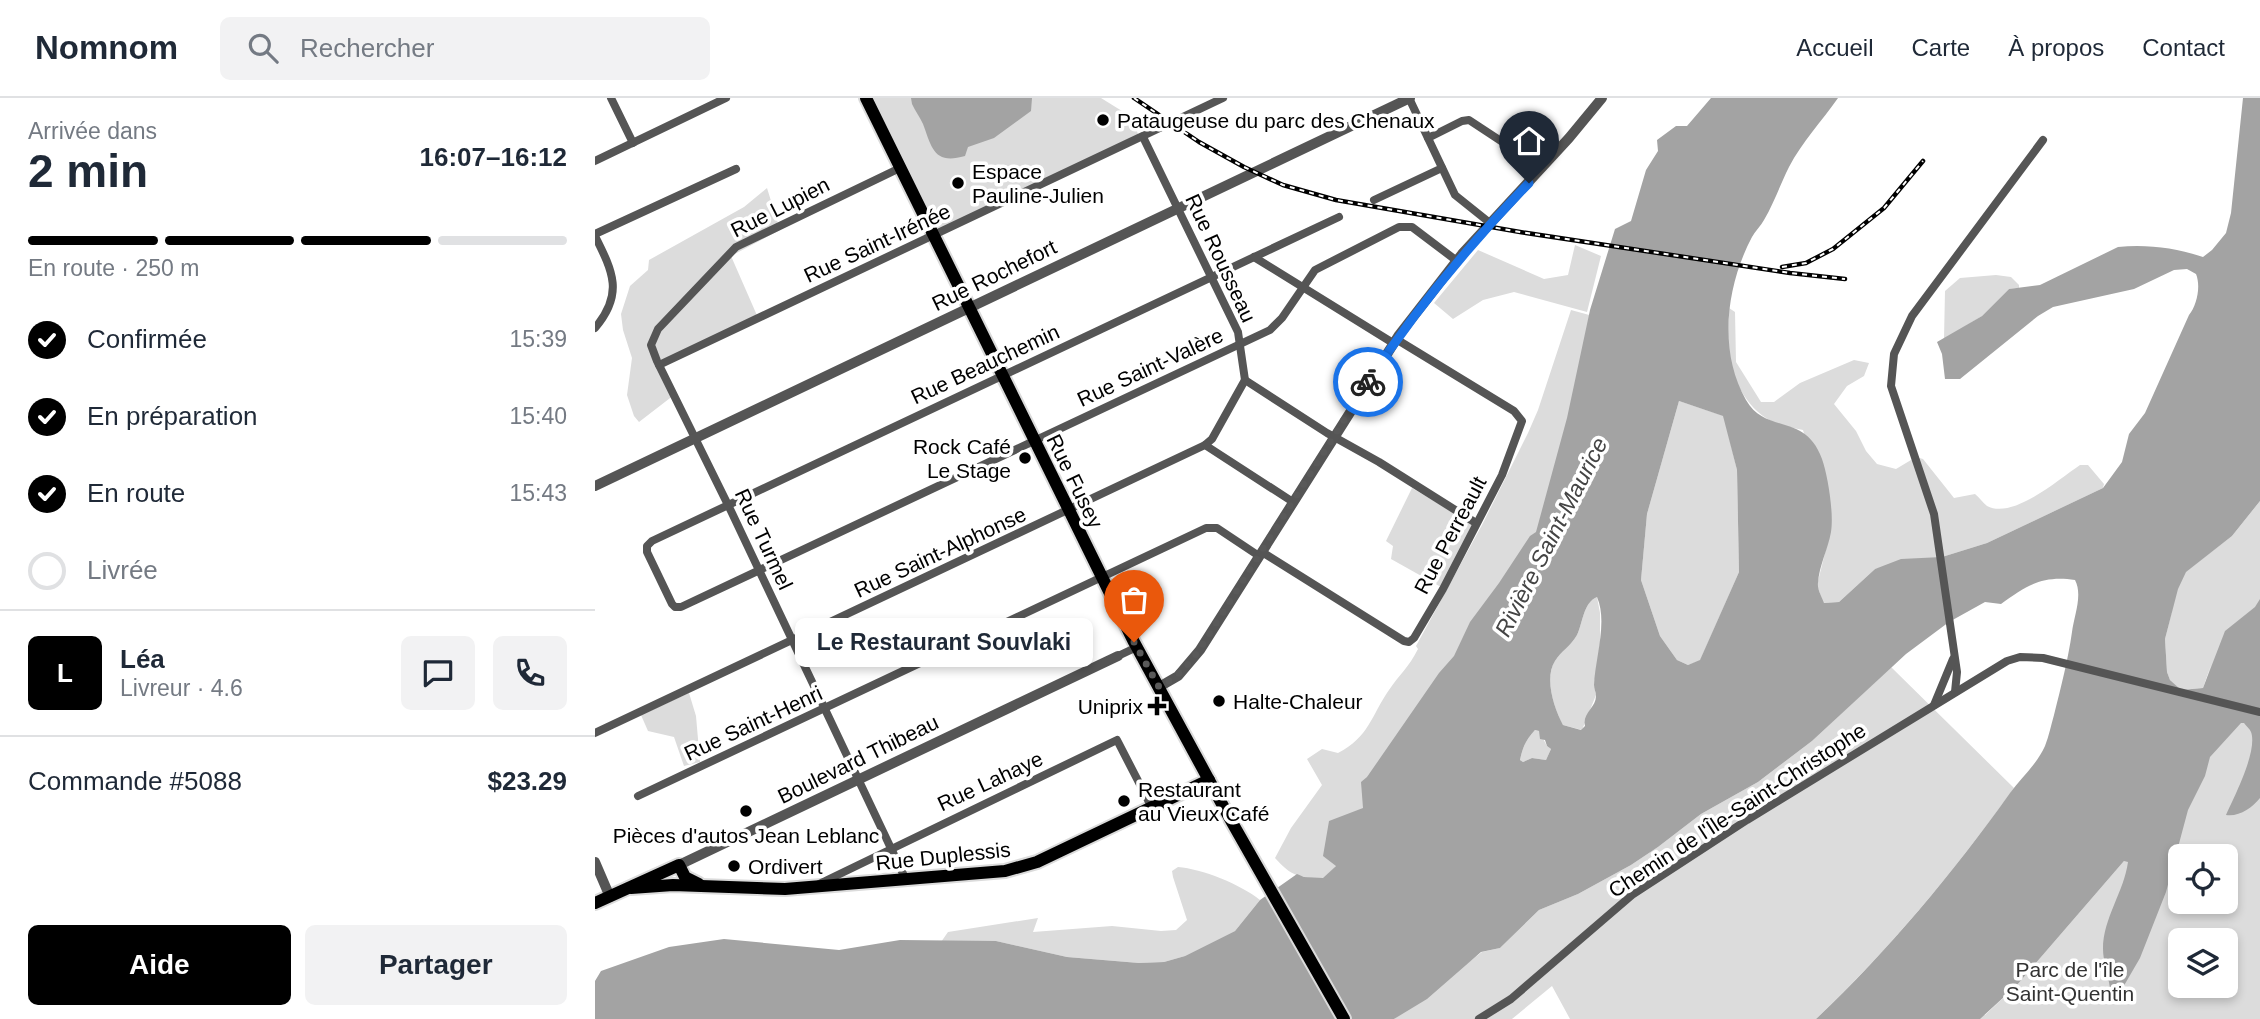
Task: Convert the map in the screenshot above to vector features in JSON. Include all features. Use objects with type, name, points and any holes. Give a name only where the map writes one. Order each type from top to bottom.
[{"type":"main road","name":"Rue Fusey","points":[[866,98],[1136,647],[1261,875],[1344,1019]]},
{"type":"main road","name":"Rue Duplessis","points":[[631,888],[669,885],[759,889],[813,887],[995,873],[1020,868],[1209,779]]},
{"type":"main road","points":[[679,865],[687,878],[703,885]]},
{"type":"main road","name":"Boulevard Thibeau","points":[[595,903],[679,865]]},
{"type":"street","points":[[611,98],[633,143]]},
{"type":"street","points":[[595,160],[726,98]]},
{"type":"street","name":"Rue Saint-Irénée","points":[[659,365],[1223,98]]},
{"type":"street","points":[[1409,98],[1457,198],[1490,223]]},
{"type":"street","name":"Rue Rochefort","points":[[595,486],[1409,98]]},
{"type":"street","points":[[1159,687],[1175,678],[1195,656],[1395,341],[1457,261],[1602,98]]},
{"type":"street","points":[[1428,138],[1469,120],[1542,168]]},
{"type":"street","name":"Rue Rousseau","points":[[1143,137],[1238,332],[1245,380]]},
{"type":"street","points":[[1955,692],[1958,682],[1936,523],[1893,396],[1891,375],[1894,354],[1912,316],[2043,139]]},
{"type":"street","points":[[1374,200],[1442,167]]},
{"type":"street","name":"Rue Lupien","points":[[659,365],[651,347],[655,334],[733,249],[900,168]]},
{"type":"street","points":[[595,328],[608,311],[613,292],[610,268],[595,235],[736,169]]},
{"type":"street","name":"Rue Beauchemin","points":[[675,607],[647,552],[647,546],[652,541],[1339,217]]},
{"type":"street","name":"Rue Saint-Valère","points":[[675,607],[681,607],[759,571],[1277,325],[1303,286],[1320,267],[1404,225],[1415,229],[1457,261]]},
{"type":"street","points":[[1254,257],[1395,341]]},
{"type":"street","name":"Rue Perreault","points":[[1260,554],[1409,642],[1443,589],[1505,469],[1522,427],[1521,418],[1514,411],[1395,341]]},
{"type":"street","name":"Rue Turmel","points":[[659,365],[729,505],[905,880]]},
{"type":"street","points":[[1293,502],[1205,445],[1212,439],[1245,380],[1476,523]]},
{"type":"street","name":"Rue Saint-Alphonse","points":[[595,733],[1205,445]]},
{"type":"street","name":"Rue Saint-Henri","points":[[638,796],[1210,527],[1217,528],[1260,554]]},
{"type":"street","name":"Boulevard Thibeau","points":[[679,865],[1136,647]]},
{"type":"street","points":[[1934,706],[1953,654]]},
{"type":"street","name":"Chemin de l'Île-Saint-Christophe","points":[[1479,1019],[1511,999],[1632,895],[1955,692],[2013,659],[2035,657],[2059,662],[2260,712]]},
{"type":"street","name":"Rue Lahaye","points":[[813,887],[1117,740],[1151,806]]},
{"type":"street","points":[[595,862],[610,897]]},
{"type":"green space","points":[[870,98],[1101,98],[1130,116],[1139,136],[938,232]]},
{"type":"green space","points":[[767,188],[780,230],[731,256],[759,320],[661,367],[674,395],[639,422],[634,416],[627,395],[632,358],[621,314],[630,286],[648,270],[649,260],[744,207]]},
{"type":"green space","points":[[1575,245],[1601,256],[1587,312],[1514,292],[1483,300],[1453,319],[1434,303],[1478,250],[1544,279],[1568,275]]},
{"type":"green space","points":[[1996,275],[2011,277],[2019,288],[2009,289],[1982,316],[1944,339],[1945,291],[1960,278]]},
{"type":"green space","points":[[1729,308],[1735,312],[1736,362],[1761,402],[1774,402],[1800,383],[1854,360],[1869,363],[1864,376],[1847,386],[1834,404],[1856,431],[1866,451],[1877,464],[1896,469],[1916,457],[1923,459],[1954,498],[1975,494],[1987,506],[1998,509],[2022,503],[2080,465],[2088,465],[2104,484],[2103,488],[1987,543],[1942,557],[1875,569],[1839,602],[1823,603],[1817,585],[1831,529],[1803,430],[1771,421],[1754,408],[1741,390],[1729,358]]},
{"type":"green space","points":[[1571,310],[1593,316],[1540,533],[1336,866],[1323,879],[1291,872],[1275,858],[1291,828],[1322,785],[1307,759],[1322,749],[1338,753],[1357,740],[1415,655],[1418,649],[1416,646],[1482,525],[1528,433]]},
{"type":"green space","points":[[1679,401],[1724,416],[1737,470],[1739,572],[1700,661],[1688,665],[1677,660],[1660,636],[1641,580],[1647,514]]},
{"type":"green space","points":[[1412,488],[1476,526],[1441,587],[1391,559],[1393,546],[1386,541]]},
{"type":"green space","name":"Parc de l'île Saint-Quentin","points":[[2260,501],[2260,1019],[1938,1019],[1985,1015],[2017,985],[2124,861],[2171,793],[2211,665],[2203,688],[2180,690],[2170,680],[2165,639],[2172,611],[2168,585],[2232,536]]},
{"type":"green space","points":[[1597,597],[1600,644],[1594,685],[1596,695],[1582,730],[1563,725],[1556,710],[1550,676],[1555,661],[1577,635],[1589,604]]},
{"type":"green space","points":[[1891,667],[2014,788],[1921,908],[1870,965],[1816,1019],[1570,1019],[1552,986],[1512,1019],[1394,1019],[1482,952],[1500,948],[1539,910],[1578,894],[1631,865],[1701,814],[1758,782],[1812,741]]},
{"type":"green space","points":[[689,693],[696,716],[700,762],[684,766],[674,737],[648,731],[641,715]]},
{"type":"green space","points":[[1535,730],[1539,731],[1551,749],[1546,760],[1532,758],[1523,762],[1520,760],[1524,747]]},
{"type":"green space","points":[[1178,867],[1221,878],[1260,900],[1235,931],[1185,956],[1164,962],[1139,963],[1067,957],[996,941],[941,942],[948,932],[1038,918],[1033,932],[1112,926],[1176,930],[1187,920],[1173,877],[1172,871]]},
{"type":"water","points":[[911,98],[1032,98],[1031,111],[994,138],[968,147],[965,156],[947,158],[940,156],[932,147]]},
{"type":"water","name":"Rivière Saint-Maurice","points":[[1711,98],[1838,98],[1794,158],[1768,214],[1752,237],[1736,276],[1729,319],[1731,361],[1746,400],[1754,411],[1764,417],[1806,435],[1815,444],[1822,459],[1832,515],[1831,532],[1818,583],[1824,603],[1839,602],[1875,569],[1901,559],[1942,557],[1987,543],[2103,488],[2122,462],[2129,434],[2145,413],[2194,306],[2198,290],[2196,274],[2187,269],[2174,270],[2134,289],[2053,307],[1960,379],[1945,379],[1942,354],[1937,342],[1982,316],[2009,289],[2040,285],[2118,247],[2161,248],[2203,257],[2226,233],[2231,213],[2243,98],[2260,98],[2260,501],[2232,536],[2186,572],[2178,589],[2165,639],[2170,680],[2181,690],[2203,688],[2225,631],[2255,607],[2260,599],[2260,798],[2245,811],[2226,815],[2251,750],[2251,732],[2241,723],[2210,757],[2205,776],[2188,810],[2179,844],[2168,844],[2166,892],[2140,958],[2122,989],[2110,988],[2103,949],[2106,927],[2126,873],[2128,862],[2124,861],[2017,985],[1980,1019],[1816,1019],[1869,966],[1919,910],[2042,753],[2062,684],[2078,592],[2075,580],[2053,579],[2035,583],[2001,604],[1985,602],[1949,622],[1906,654],[1812,741],[1758,782],[1701,814],[1631,865],[1578,894],[1539,910],[1500,948],[1481,952],[1427,999],[1394,1019],[595,1019],[595,981],[601,971],[669,947],[724,939],[839,950],[900,940],[996,941],[1067,957],[1139,963],[1164,962],[1185,956],[1235,931],[1260,900],[1297,874],[1323,878],[1336,866],[1323,856],[1329,821],[1363,808],[1361,782],[1454,656],[1470,622],[1530,536],[1536,532],[1567,418],[1590,310],[1615,229],[1631,221],[1646,170],[1658,151],[1657,140],[1676,126],[1687,126]],"holes":[[[1679,401],[1723,416],[1737,470],[1739,572],[1700,660],[1688,665],[1677,660],[1660,636],[1641,580],[1647,514]],[[1597,597],[1601,618],[1594,685],[1596,696],[1581,730],[1563,725],[1556,710],[1550,676],[1555,661],[1577,635],[1586,608]],[[1535,730],[1539,731],[1540,739],[1545,740],[1551,749],[1546,760],[1532,758],[1523,762],[1520,760],[1522,751]]]},
{"type":"railway","points":[[1134,98],[1199,142],[1244,167],[1283,185],[1336,200],[1520,232],[1845,279]]},
{"type":"railway","points":[[1782,267],[1806,263],[1833,249],[1884,208],[1923,161]]},
{"type":"way so far","points":[[1134,642],[1159,687],[1186,667],[1200,650],[1368,382]]},
{"type":"place","name":"Pataugeuse du parc des Chenaux","points":[[1103,120]]},
{"type":"place","name":"Espace Pauline-Julien","points":[[958,183]]},
{"type":"place","name":"Rock Café Le Stage","points":[[1025,458]]},
{"type":"place","name":"Le Restaurant Souvlaki","points":[[1134,642]]},
{"type":"place","name":"Halte-Chaleur","points":[[1219,701]]},
{"type":"place","name":"Uniprix","points":[[1157,706]]},
{"type":"place","name":"Restaurant au Vieux Café","points":[[1124,801]]},
{"type":"place","name":"Pièces d'autos Jean Leblanc","points":[[746,811]]},
{"type":"place","name":"Ordivert","points":[[734,866]]},
{"type":"route","points":[[1368,382],[1403,330],[1457,261],[1529,183]]}]
